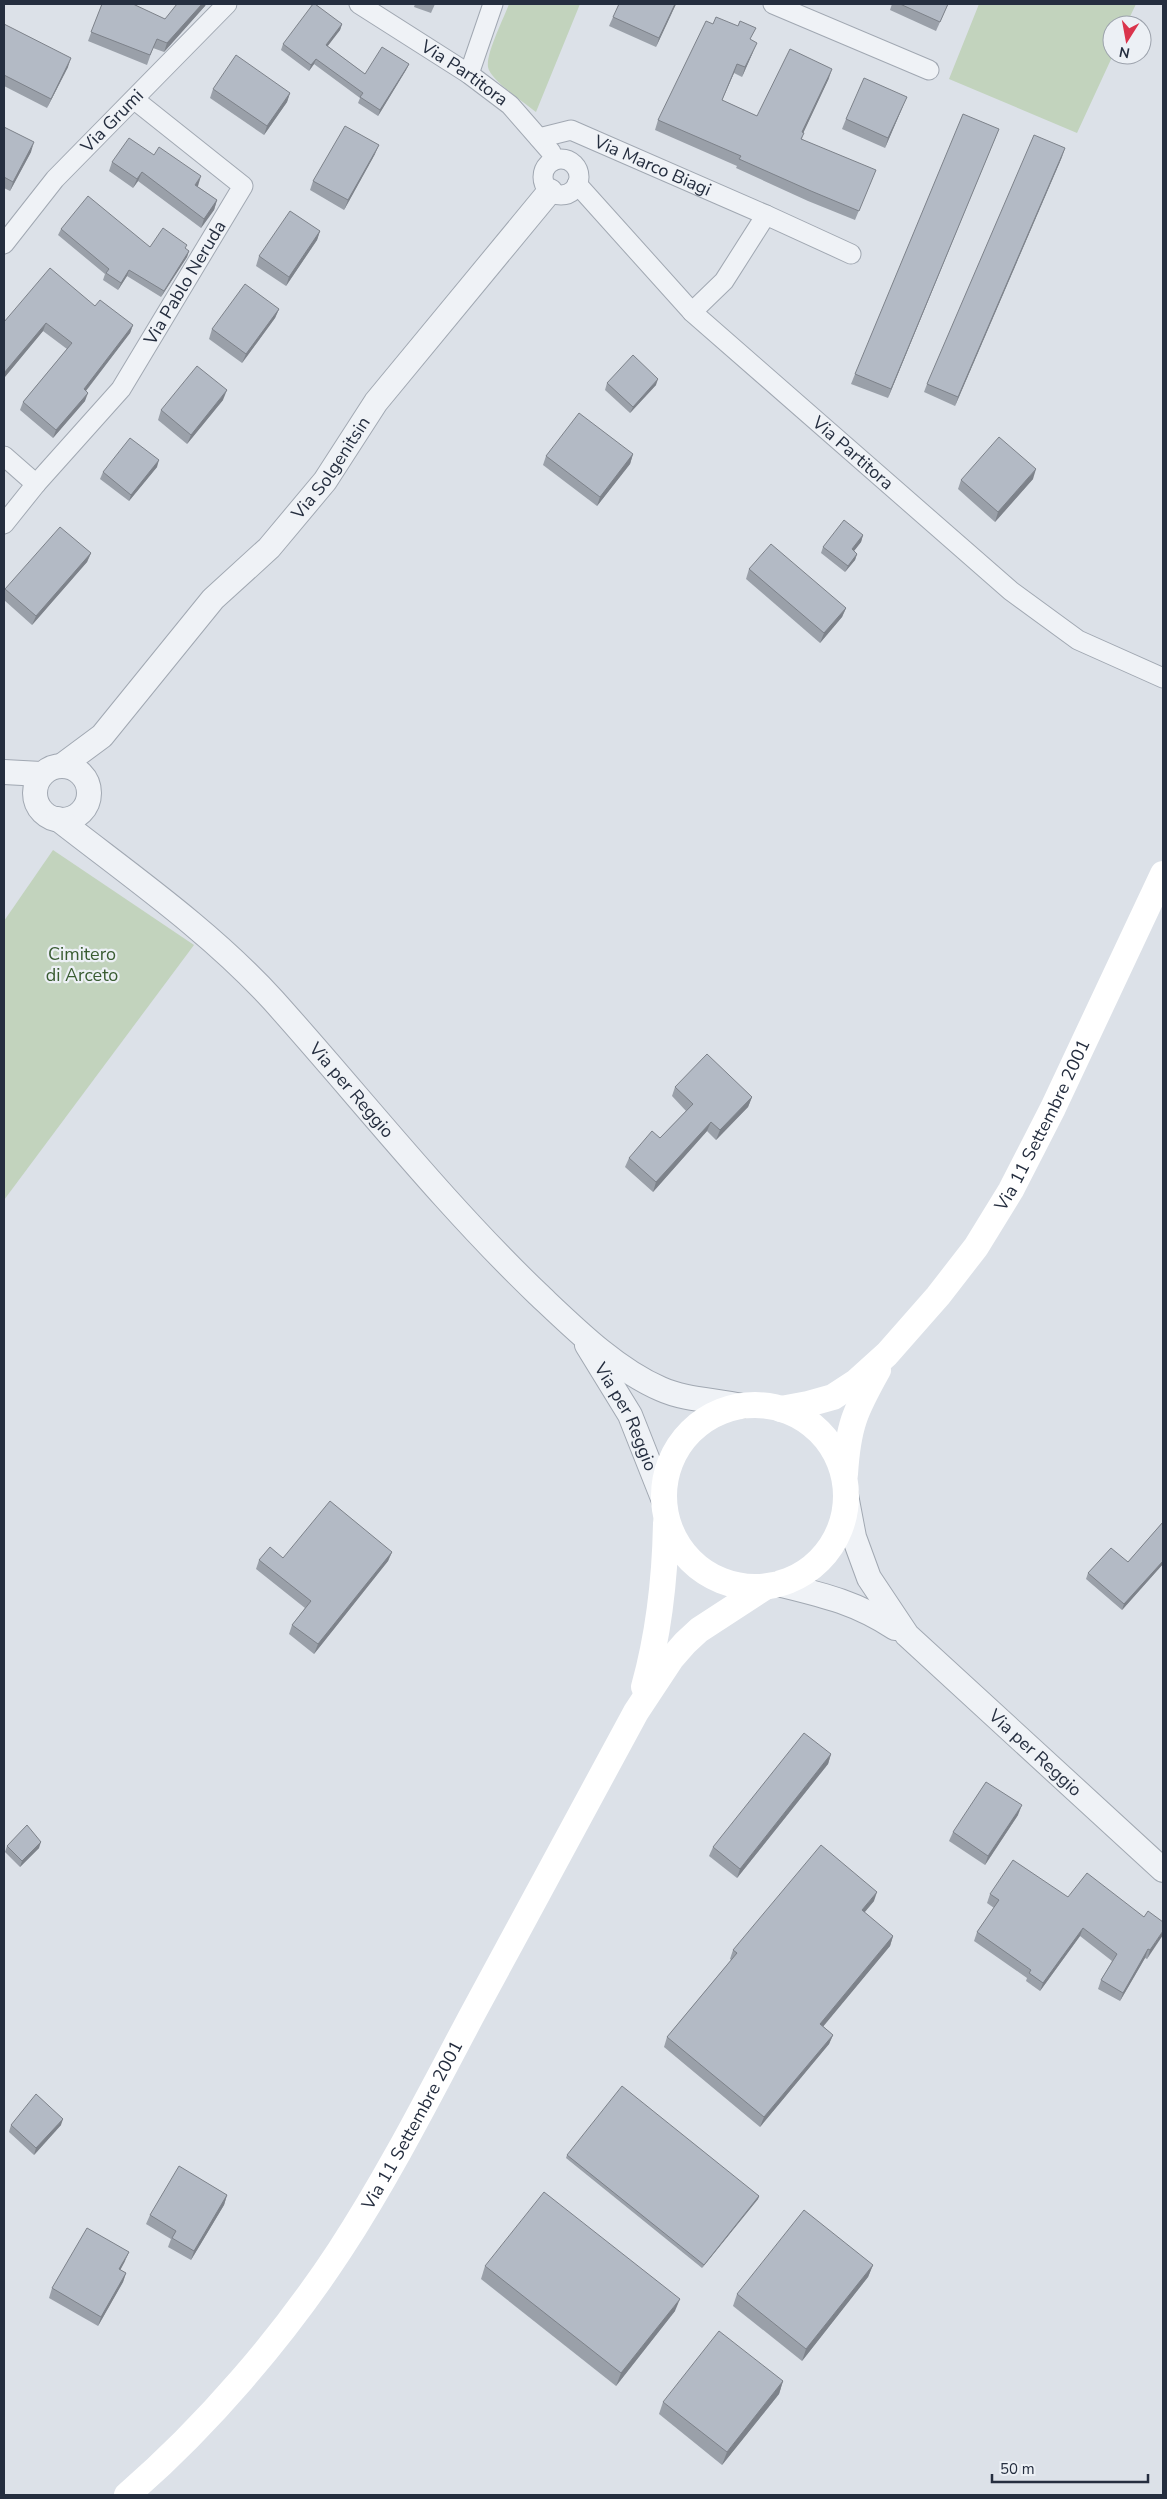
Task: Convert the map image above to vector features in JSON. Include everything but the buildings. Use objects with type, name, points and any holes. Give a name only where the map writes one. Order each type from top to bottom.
[{"type":"main road","name":"Via 11 Settembre 2001","points":[[781,1409],[833,1397],[856,1382],[887,1354],[938,1296],[976,1247],[1011,1190],[1053,1108],[1163,874]]},
{"type":"main road","name":"Via 11 Settembre 2001","points":[[127,2495],[202,2423],[250,2369],[340,2250],[372,2199],[409,2132],[636,1712],[671,1659],[698,1630],[772,1585],[801,1575],[820,1560],[834,1541],[843,1519],[847,1448],[854,1415],[887,1354]]},
{"type":"main road","name":"Via 11 Settembre 2001","points":[[636,1712],[657,1636],[662,1594],[667,1471],[680,1444],[689,1433],[707,1419],[728,1409],[762,1405],[781,1409],[807,1422],[828,1442],[836,1455],[846,1489]]},
{"type":"main road","name":"Via 11 Settembre 2001","points":[[665,1510],[680,1548],[703,1571],[732,1584],[772,1585]]},
{"type":"street","name":"Via Grumi","points":[[4,244],[55,179],[228,4]]},
{"type":"street","name":"Via Partitora","points":[[359,4],[469,74],[510,105],[551,152],[553,161],[563,159],[572,163],[578,172],[577,184],[692,312],[1011,591],[1078,640],[1163,678]]},
{"type":"street","points":[[469,74],[494,4]]},
{"type":"street","points":[[773,4],[928,70]]},
{"type":"street","name":"Via Pablo Neruda","points":[[4,524],[36,484],[121,389],[243,186],[135,100]]},
{"type":"street","name":"Via Marco Biagi","points":[[539,138],[571,130],[851,254]]},
{"type":"street","points":[[553,161],[548,164],[543,176],[546,186],[550,191],[565,194],[571,192],[577,184]]},
{"type":"street","name":"Via Solgenitsin","points":[[52,770],[102,736],[213,599],[269,548],[325,481],[376,402],[550,191]]},
{"type":"street","points":[[692,312],[724,281],[766,215]]},
{"type":"street","points":[[4,456],[36,484]]},
{"type":"street","name":"Via Solgenitsin","points":[[87,796],[102,736]]},
{"type":"street","name":"Via per Reggio","points":[[4,772],[76,769],[86,779],[92,828],[107,857]]},
{"type":"street","points":[[35,797],[34,789],[52,770]]},
{"type":"street","name":"Via per Reggio","points":[[4,779],[35,797],[39,808],[45,814],[58,819],[208,938],[272,999],[459,1214],[583,1337],[632,1373],[664,1390],[742,1406]]},
{"type":"street","points":[[58,819],[74,817],[87,796]]},
{"type":"street","name":"Via per Reggio","points":[[583,1337],[630,1415],[665,1510]]},
{"type":"street","name":"Via per Reggio","points":[[846,1489],[854,1538],[869,1578],[881,1600],[907,1635]]},
{"type":"street","name":"Via per Reggio","points":[[772,1585],[848,1602],[869,1611],[907,1635],[1163,1870]]},
{"type":"green space","points":[[509,4],[580,4],[536,112],[501,85],[488,67],[492,45]]},
{"type":"green space","points":[[979,4],[1136,4],[1131,15],[1102,15],[1102,65],[1108,65],[1077,133],[949,79]]},
{"type":"green space","name":"Cimitero di Arceto","points":[[53,850],[194,945],[4,1200],[4,921]]}]
